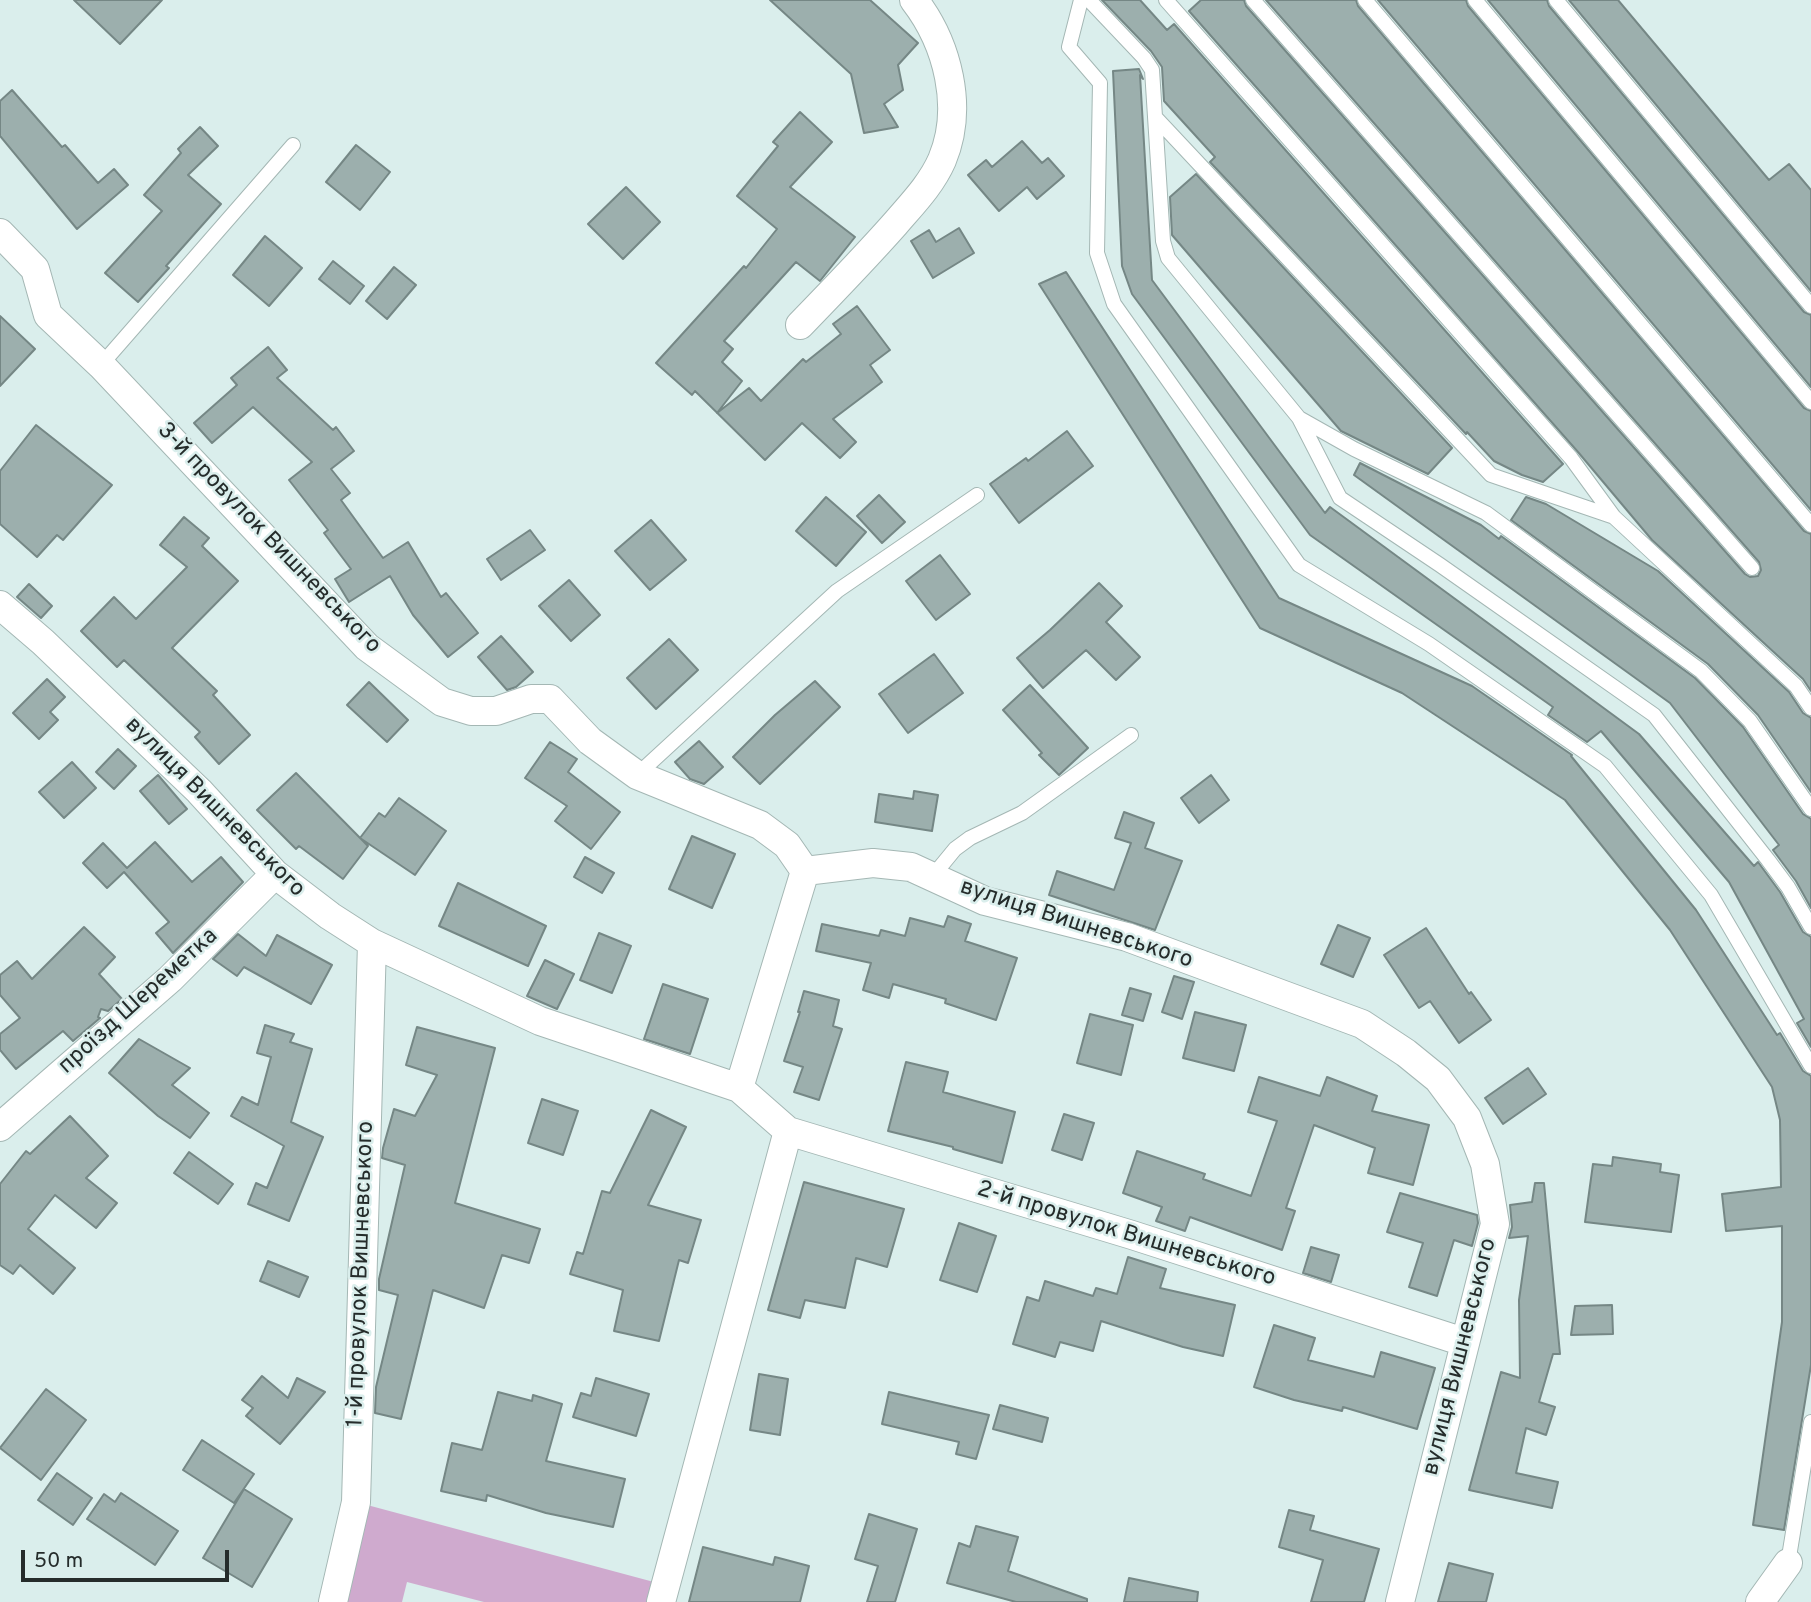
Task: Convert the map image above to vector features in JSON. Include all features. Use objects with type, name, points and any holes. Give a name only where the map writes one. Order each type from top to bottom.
[{"type":"street","points":[[800,325],[921,195],[933,178],[948,144],[952,104],[946,64],[930,24],[914,0]]},
{"type":"street","name":"3-й провулок Вишневського","points":[[0,233],[35,269],[48,315],[101,365],[367,647],[442,702],[471,711],[496,711],[531,699],[550,699],[590,741],[637,775],[760,825],[787,845],[805,871]]},
{"type":"street","name":"вулиця Вишневського","points":[[0,605],[43,642],[200,791],[275,874],[330,916],[372,943],[540,1021],[739,1088]]},
{"type":"street","name":"вулиця Вишневського","points":[[805,871],[873,863],[911,867],[985,901],[1127,937],[1362,1024],[1406,1053],[1438,1079],[1467,1118],[1485,1164],[1495,1224],[1400,1602]]},
{"type":"street","points":[[739,1088],[805,871]]},
{"type":"street","name":"проїзд Шереметка","points":[[0,1127],[170,979],[275,874]]},
{"type":"street","name":"1-й провулок Вишневського","points":[[333,1602],[356,1502],[372,943]]},
{"type":"street","name":"2-й провулок Вишневського","points":[[739,1088],[788,1131],[1132,1235],[1464,1342]]},
{"type":"street","points":[[661,1602],[788,1131]]},
{"type":"street","points":[[1760,1602],[1788,1563]]},
{"type":"lane","points":[[1081,0],[1069,47],[1100,83],[1097,253],[1114,303],[1299,565],[1429,644],[1605,766],[1711,895],[1811,1066]]},
{"type":"lane","points":[[1089,0],[1152,70],[1163,242],[1168,258],[1299,418],[1340,498],[1654,715],[1782,878],[1811,927]]},
{"type":"lane","points":[[1166,0],[1571,458],[1614,517],[1796,686],[1811,708]]},
{"type":"lane","points":[[1253,0],[1752,569]]},
{"type":"lane","points":[[1365,0],[1811,525]]},
{"type":"lane","points":[[1475,0],[1811,402]]},
{"type":"lane","points":[[1556,0],[1811,306]]},
{"type":"lane","points":[[1155,117],[1491,475],[1614,517]]},
{"type":"lane","points":[[101,365],[293,145]]},
{"type":"lane","points":[[1299,418],[1354,449],[1486,513],[1701,671],[1750,721],[1811,809]]},
{"type":"lane","points":[[637,775],[837,591],[978,495]]},
{"type":"lane","points":[[932,877],[956,849],[970,838],[1022,813],[1131,735]]},
{"type":"lane","points":[[1788,1563],[1806,1493],[1811,1422]]},
{"type":"shaded area","points":[[356,1502],[665,1585],[661,1602],[484,1602],[407,1582],[402,1602],[333,1602]]},
{"type":"building","points":[[74,0],[162,0],[120,44]]},
{"type":"building","points":[[770,0],[870,0],[918,43],[898,65],[903,90],[884,104],[898,127],[864,133],[851,74]]},
{"type":"building","points":[[1102,0],[1140,0],[1167,30],[1174,24],[1563,464],[1543,482],[1494,461],[1467,432],[1466,434],[1210,162],[1215,157],[1164,101],[1162,67],[1151,51]]},
{"type":"building","points":[[1201,0],[1244,0],[1246,6],[1745,574],[1750,577],[1758,576],[1761,570],[1759,562],[1266,0],[1356,0],[1358,6],[1804,531],[1811,534],[1811,691],[1803,679],[1652,540],[1578,452],[1189,11]]},
{"type":"building","points":[[1378,0],[1466,0],[1468,6],[1804,408],[1811,411],[1811,510]]},
{"type":"building","points":[[1488,0],[1547,0],[1549,6],[1804,312],[1811,315],[1811,387]]},
{"type":"building","points":[[1569,0],[1618,0],[1769,180],[1789,164],[1811,190],[1811,291]]},
{"type":"building","points":[[1139,69],[1143,79],[1140,75],[1152,280],[1325,513],[1330,507],[1639,734],[1754,866],[1758,862],[1780,892],[1803,932],[1811,937],[1811,1047],[1797,1023],[1804,1019],[1729,882],[1601,731],[1587,742],[1548,715],[1553,707],[1310,535],[1132,294],[1122,266],[1113,71]]},
{"type":"building","points":[[12,90],[98,183],[114,169],[128,185],[77,229],[0,136],[0,101]]},
{"type":"building","points":[[800,112],[832,142],[790,187],[855,237],[820,281],[796,262],[724,341],[733,349],[722,362],[742,381],[717,413],[695,391],[692,395],[656,363],[744,266],[746,268],[777,229],[737,196],[778,146],[773,142]]},
{"type":"building","points":[[200,127],[218,146],[188,175],[221,204],[138,302],[105,273],[162,211],[144,195],[181,153],[178,149]]},
{"type":"building","points":[[1022,141],[1042,163],[1048,158],[1064,176],[1037,199],[1027,187],[999,211],[968,175],[986,160],[992,167]]},
{"type":"building","points":[[356,145],[390,172],[360,210],[326,182]]},
{"type":"building","points":[[1196,174],[1452,448],[1428,474],[1341,431],[1172,235],[1170,197]]},
{"type":"building","points":[[626,187],[660,222],[623,259],[588,224]]},
{"type":"building","points":[[959,228],[974,253],[933,278],[911,241],[929,230],[936,242]]},
{"type":"building","points":[[265,236],[302,268],[269,306],[233,275]]},
{"type":"building","points":[[333,261],[364,286],[350,304],[319,279]]},
{"type":"building","points":[[394,267],[416,285],[387,319],[366,301]]},
{"type":"building","points":[[1066,272],[1279,598],[1472,686],[1572,755],[1696,910],[1777,1035],[1780,1033],[1803,1071],[1811,1076],[1811,1365],[1784,1530],[1753,1525],[1782,1322],[1782,1226],[1726,1231],[1722,1194],[1781,1187],[1780,1120],[1772,1087],[1670,930],[1565,800],[1402,693],[1260,628],[1039,284]]},
{"type":"building","points":[[857,306],[890,350],[870,365],[882,382],[833,419],[856,442],[840,458],[802,423],[765,460],[717,413],[749,388],[761,401],[803,359],[806,362],[841,334],[833,324]]},
{"type":"building","points":[[0,316],[35,349],[0,386]]},
{"type":"building","points":[[268,347],[287,370],[277,378],[333,430],[336,427],[354,451],[331,469],[350,493],[341,500],[383,558],[408,542],[441,597],[446,593],[478,633],[448,657],[413,615],[390,576],[349,602],[335,579],[351,569],[324,533],[328,530],[289,480],[312,462],[253,407],[212,443],[194,423],[237,385],[231,378]]},
{"type":"building","points":[[36,425],[112,485],[63,540],[57,535],[37,557],[0,524],[0,471]]},
{"type":"building","points":[[1067,431],[1093,466],[1019,523],[990,484],[1026,458],[1028,461]]},
{"type":"building","points":[[1360,463],[1481,525],[1499,539],[1501,536],[1695,678],[1743,727],[1803,814],[1811,819],[1811,908],[1796,881],[1773,850],[1779,845],[1670,703],[1354,475]]},
{"type":"building","points":[[879,495],[905,522],[882,543],[857,516]]},
{"type":"building","points":[[826,497],[866,532],[836,566],[796,531]]},
{"type":"building","points":[[1526,497],[1546,504],[1658,571],[1789,692],[1803,713],[1811,718],[1811,792],[1758,715],[1708,664],[1511,520]]},
{"type":"building","points":[[184,517],[209,538],[202,546],[238,581],[172,648],[217,691],[213,695],[250,735],[219,764],[195,737],[200,732],[124,660],[117,667],[81,631],[114,597],[136,619],[187,567],[160,545]]},
{"type":"building","points":[[651,520],[686,560],[650,590],[615,551]]},
{"type":"building","points":[[530,530],[545,550],[501,580],[487,559]]},
{"type":"building","points":[[940,555],[970,594],[936,620],[906,581]]},
{"type":"building","points":[[569,580],[600,615],[571,641],[539,606]]},
{"type":"building","points":[[1099,583],[1122,606],[1106,622],[1140,657],[1116,680],[1086,650],[1043,688],[1017,658]]},
{"type":"building","points":[[29,584],[52,606],[41,618],[17,597]]},
{"type":"building","points":[[501,636],[533,672],[516,687],[507,690],[478,657]]},
{"type":"building","points":[[669,639],[698,670],[656,709],[627,678]]},
{"type":"building","points":[[934,654],[963,693],[908,733],[879,694]]},
{"type":"building","points":[[47,679],[65,697],[50,712],[58,720],[39,739],[13,713]]},
{"type":"building","points":[[815,681],[840,707],[760,784],[733,757],[775,715]]},
{"type":"building","points":[[369,682],[408,720],[387,742],[347,705]]},
{"type":"building","points":[[1030,685],[1088,748],[1059,775],[1003,710]]},
{"type":"building","points":[[699,741],[723,767],[704,784],[690,779],[675,762]]},
{"type":"building","points":[[550,742],[577,759],[568,772],[620,812],[591,849],[555,821],[567,806],[525,778]]},
{"type":"building","points":[[118,749],[136,766],[114,789],[96,772]]},
{"type":"building","points":[[72,762],[96,788],[64,818],[39,792]]},
{"type":"building","points":[[296,773],[368,846],[343,879],[299,846],[296,849],[257,810]]},
{"type":"building","points":[[158,775],[187,809],[169,824],[140,791]]},
{"type":"building","points":[[1211,775],[1229,800],[1199,823],[1181,798]]},
{"type":"building","points":[[914,791],[938,795],[932,831],[875,822],[879,794],[913,799]]},
{"type":"building","points":[[399,798],[446,831],[415,875],[360,838],[379,813],[385,817]]},
{"type":"building","points":[[1124,812],[1154,823],[1145,848],[1182,861],[1155,930],[1049,895],[1057,871],[1114,890],[1131,843],[1115,838]]},
{"type":"building","points":[[692,836],[735,854],[712,908],[669,889]]},
{"type":"building","points":[[155,842],[192,882],[221,857],[243,882],[173,953],[156,933],[169,922],[124,872],[107,888],[83,863],[103,843],[127,868]]},
{"type":"building","points":[[585,857],[614,873],[602,893],[574,877]]},
{"type":"building","points":[[458,883],[546,926],[528,966],[439,926]]},
{"type":"building","points":[[948,916],[971,924],[965,941],[1017,958],[996,1020],[945,1003],[946,999],[893,984],[889,998],[863,990],[871,963],[816,951],[822,924],[879,936],[881,930],[905,936],[910,918],[944,927]]},
{"type":"building","points":[[1338,925],[1370,938],[1353,977],[1321,964]]},
{"type":"building","points":[[84,927],[115,957],[99,974],[122,999],[108,1011],[101,1009],[100,1018],[73,1041],[63,1031],[16,1069],[0,1050],[0,1034],[20,1018],[0,995],[0,975],[17,961],[32,979]]},
{"type":"building","points":[[1426,928],[1469,994],[1471,992],[1491,1020],[1459,1043],[1430,1001],[1419,1008],[1384,955]]},
{"type":"building","points":[[599,933],[631,946],[612,993],[580,980]]},
{"type":"building","points":[[238,934],[266,956],[277,935],[332,965],[311,1004],[244,967],[237,976],[213,959]]},
{"type":"building","points":[[545,960],[574,974],[557,1009],[527,996]]},
{"type":"building","points":[[1174,976],[1194,982],[1182,1019],[1162,1012]]},
{"type":"building","points":[[663,984],[708,999],[690,1054],[644,1039]]},
{"type":"building","points":[[1130,988],[1151,994],[1143,1021],[1122,1015]]},
{"type":"building","points":[[804,991],[839,1000],[833,1026],[842,1029],[819,1100],[794,1092],[803,1067],[784,1061]]},
{"type":"building","points":[[1195,1012],[1246,1025],[1234,1071],[1183,1058]]},
{"type":"building","points":[[1090,1014],[1133,1025],[1121,1075],[1077,1063]]},
{"type":"building","points":[[265,1025],[294,1034],[290,1042],[312,1049],[291,1122],[323,1137],[289,1221],[248,1204],[256,1183],[267,1188],[284,1146],[231,1116],[242,1097],[258,1105],[271,1057],[257,1053]]},
{"type":"building","points":[[417,1027],[495,1048],[455,1203],[540,1229],[529,1263],[502,1255],[484,1308],[433,1290],[401,1419],[375,1413],[376,1387],[398,1295],[379,1290],[379,1279],[405,1165],[382,1158],[394,1109],[415,1116],[437,1075],[406,1065]]},
{"type":"building","points":[[139,1039],[190,1068],[172,1085],[209,1113],[190,1138],[158,1116],[109,1073]]},
{"type":"building","points":[[906,1062],[948,1072],[943,1092],[1015,1112],[1002,1163],[953,1147],[888,1131]]},
{"type":"building","points":[[1528,1068],[1546,1094],[1503,1124],[1485,1098]]},
{"type":"building","points":[[1259,1077],[1320,1096],[1327,1077],[1377,1096],[1372,1111],[1429,1125],[1413,1185],[1368,1173],[1375,1148],[1314,1125],[1286,1208],[1295,1211],[1282,1250],[1190,1217],[1185,1231],[1156,1221],[1162,1207],[1123,1193],[1137,1151],[1205,1174],[1203,1179],[1251,1196],[1277,1121],[1248,1112]]},
{"type":"building","points":[[542,1099],[578,1111],[563,1155],[528,1143]]},
{"type":"building","points":[[651,1110],[686,1127],[648,1205],[701,1220],[688,1263],[679,1260],[659,1341],[614,1331],[623,1290],[570,1274],[577,1252],[583,1254],[602,1191],[610,1193]]},
{"type":"building","points":[[1064,1114],[1094,1123],[1082,1160],[1052,1150]]},
{"type":"building","points":[[70,1116],[108,1156],[86,1178],[117,1203],[96,1228],[55,1195],[28,1229],[75,1268],[53,1294],[20,1265],[13,1274],[0,1265],[0,1184],[26,1151],[30,1154]]},
{"type":"building","points":[[189,1152],[233,1184],[218,1204],[174,1173]]},
{"type":"building","points":[[1613,1157],[1661,1164],[1660,1172],[1679,1175],[1671,1232],[1585,1222],[1593,1164],[1612,1166]]},
{"type":"building","points":[[804,1182],[904,1209],[887,1267],[856,1258],[845,1308],[805,1300],[800,1318],[768,1310]]},
{"type":"building","points":[[1535,1183],[1544,1183],[1560,1354],[1553,1354],[1539,1402],[1555,1407],[1546,1435],[1526,1428],[1516,1473],[1558,1482],[1552,1508],[1469,1490],[1501,1372],[1520,1378],[1519,1300],[1528,1236],[1509,1238],[1512,1227],[1510,1205],[1532,1202]]},
{"type":"building","points":[[1400,1193],[1477,1215],[1478,1223],[1472,1246],[1454,1240],[1437,1296],[1409,1287],[1423,1243],[1387,1232]]},
{"type":"building","points":[[959,1223],[996,1236],[977,1292],[940,1280]]},
{"type":"building","points":[[1311,1247],[1339,1255],[1331,1282],[1303,1273]]},
{"type":"building","points":[[1128,1257],[1166,1269],[1160,1288],[1235,1305],[1223,1356],[1183,1347],[1101,1321],[1093,1351],[1060,1342],[1055,1357],[1013,1344],[1027,1297],[1039,1301],[1045,1281],[1093,1296],[1096,1288],[1117,1294]]},
{"type":"building","points":[[268,1261],[308,1277],[299,1297],[260,1281]]},
{"type":"building","points":[[1612,1305],[1613,1334],[1571,1335],[1575,1306]]},
{"type":"building","points":[[1274,1325],[1315,1338],[1308,1360],[1374,1377],[1381,1352],[1435,1368],[1417,1429],[1343,1407],[1342,1411],[1254,1387]]},
{"type":"building","points":[[759,1374],[788,1379],[780,1435],[750,1430]]},
{"type":"building","points":[[262,1376],[288,1398],[297,1378],[325,1392],[280,1444],[246,1416],[253,1408],[242,1400]]},
{"type":"building","points":[[596,1378],[649,1394],[636,1436],[573,1417],[581,1393],[591,1396]]},
{"type":"building","points":[[46,1389],[86,1420],[41,1480],[0,1448]]},
{"type":"building","points":[[498,1392],[532,1401],[533,1395],[562,1404],[546,1461],[625,1479],[613,1527],[546,1513],[487,1495],[486,1501],[441,1491],[452,1443],[482,1450]]},
{"type":"building","points":[[889,1392],[989,1415],[976,1459],[956,1454],[959,1442],[882,1424]]},
{"type":"building","points":[[1000,1405],[1048,1418],[1042,1442],[993,1429]]},
{"type":"building","points":[[202,1440],[254,1474],[234,1503],[183,1470]]},
{"type":"building","points":[[57,1473],[92,1498],[73,1525],[38,1500]]},
{"type":"building","points":[[244,1489],[292,1519],[252,1587],[203,1558]]},
{"type":"building","points":[[121,1493],[178,1531],[155,1565],[87,1519],[104,1494],[115,1502]]},
{"type":"building","points":[[1289,1510],[1314,1516],[1310,1530],[1379,1549],[1364,1602],[1311,1602],[1323,1560],[1279,1547]]},
{"type":"building","points":[[869,1514],[917,1529],[895,1602],[867,1602],[878,1566],[855,1559]]},
{"type":"building","points":[[976,1526],[1018,1537],[1008,1571],[1087,1599],[1087,1602],[1016,1602],[947,1583],[959,1543],[970,1547]]},
{"type":"building","points":[[703,1547],[773,1565],[775,1557],[809,1566],[800,1602],[689,1602]]},
{"type":"building","points":[[1449,1563],[1493,1574],[1486,1602],[1438,1602]]},
{"type":"building","points":[[1129,1578],[1198,1592],[1197,1602],[1124,1602]]}]
